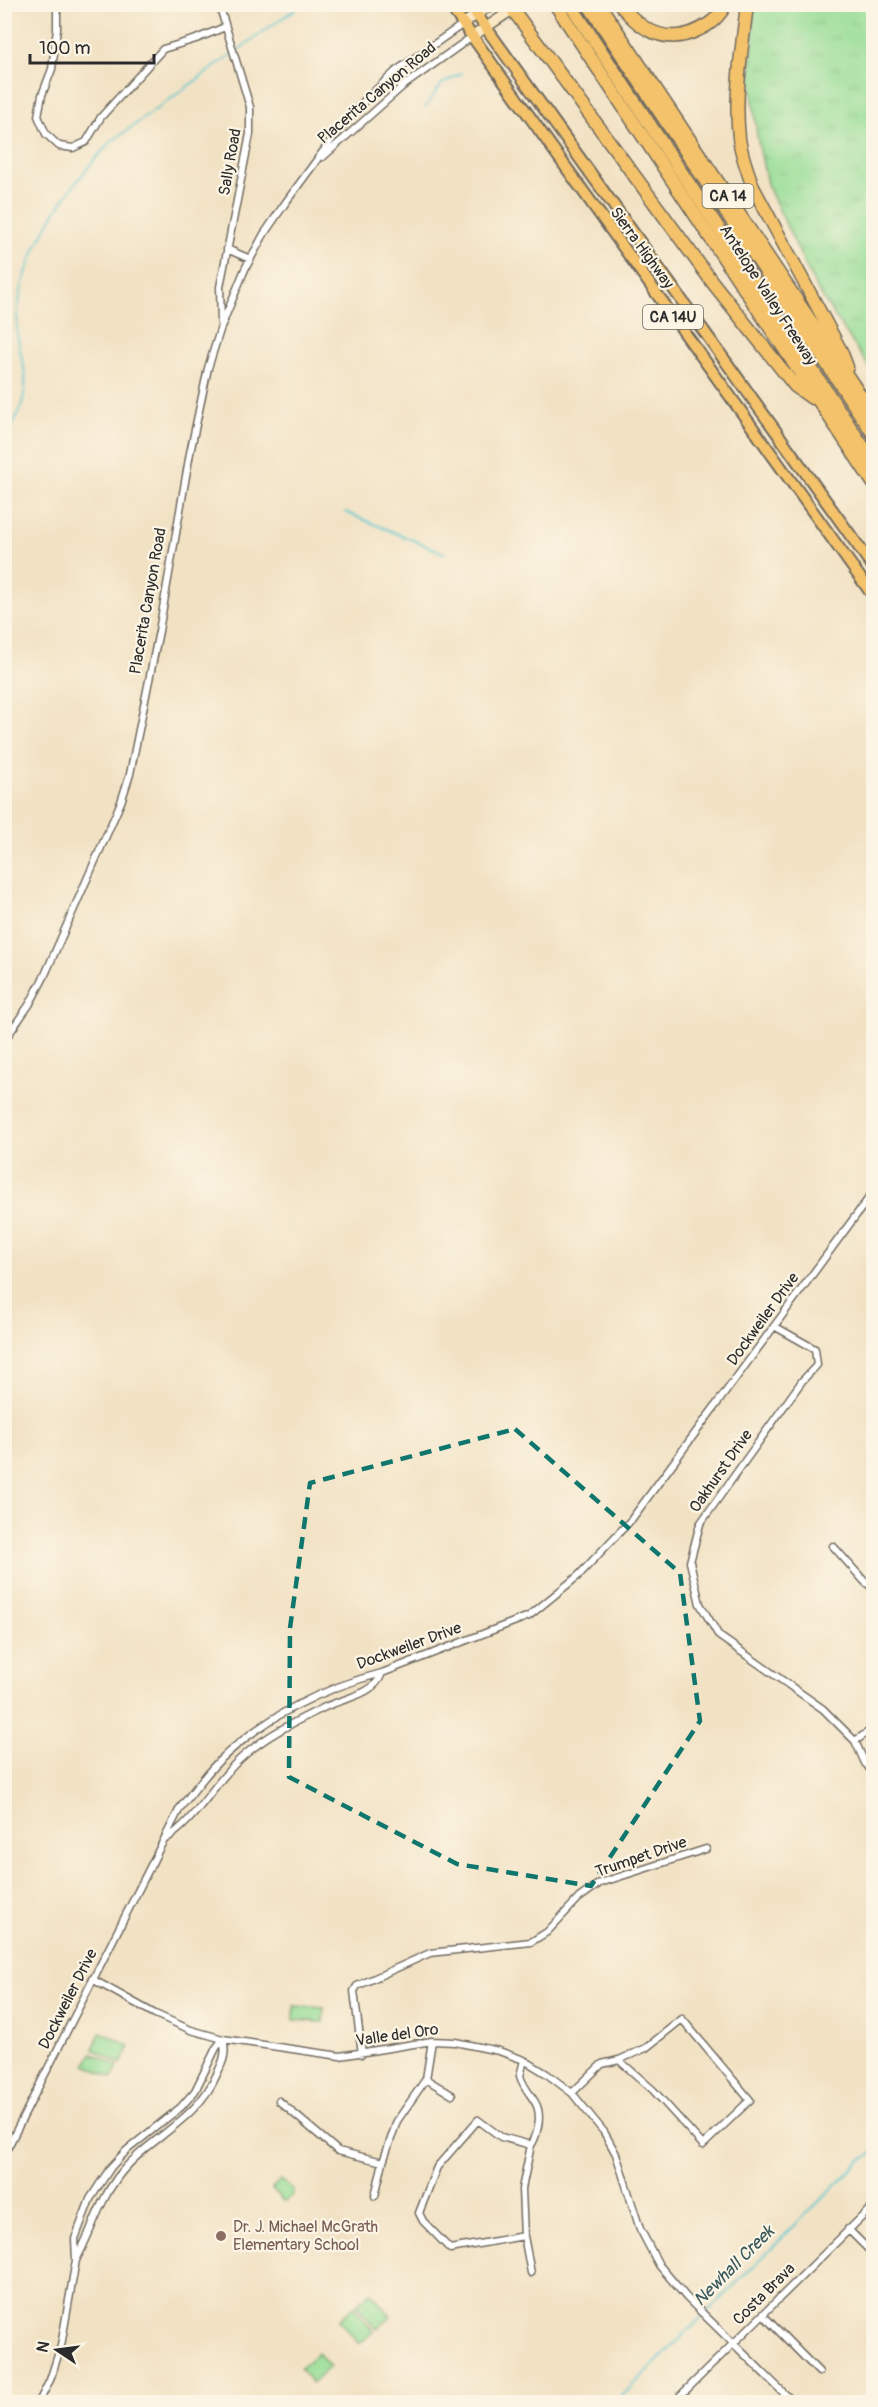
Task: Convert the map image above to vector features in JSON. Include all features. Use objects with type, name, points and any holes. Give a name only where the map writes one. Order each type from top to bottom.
[{"type":"highway","points":[[570,4],[873,463]]},
{"type":"highway","points":[[588,4],[873,435]]},
{"type":"highway","name":"Antelope Valley Freeway","points":[[599,4],[873,416]]},
{"type":"highway","points":[[620,4],[640,26],[663,37],[674,37],[686,35],[708,25],[719,16],[726,4]]},
{"type":"highway","points":[[747,4],[737,114],[739,141],[745,164],[753,187],[841,351],[855,388]]},
{"type":"highway","points":[[517,7],[713,283],[795,386],[819,404]]},
{"type":"highway","name":"Antelope Valley Freeway","points":[[551,7],[570,27],[599,68],[873,484]]},
{"type":"main road","name":"Sierra Highway","points":[[449,4],[873,597]]},
{"type":"main road","name":"Sierra Highway","points":[[469,4],[873,568]]},
{"type":"main road","name":"Placerita Canyon Road","points":[[464,23],[493,4]]},
{"type":"main road","name":"Placerita Canyon Road","points":[[473,36],[517,7]]},
{"type":"street","points":[[57,4],[57,29],[52,69],[42,95],[38,116],[46,134],[59,146],[73,148],[86,142],[101,117],[164,49],[225,27]]},
{"type":"street","name":"Sally Road","points":[[219,4],[250,107],[250,134],[220,287],[221,327]]},
{"type":"street","name":"Placerita Canyon Road","points":[[4,1041],[29,1005],[44,977],[121,802],[130,774],[208,368],[221,327],[250,259],[264,234],[338,131],[376,89],[406,63],[464,23]]},
{"type":"street","name":"Placerita Canyon Road","points":[[313,166],[403,86],[473,36]]},
{"type":"street","points":[[227,249],[250,259]]},
{"type":"street","name":"Dockweiler Drive","points":[[4,2155],[180,1808],[217,1762],[250,1735],[309,1699],[362,1677],[382,1673],[529,1616],[578,1576],[631,1520],[873,1191]]},
{"type":"street","name":"Oakhurst Drive","points":[[774,1326],[815,1349],[817,1365],[802,1381],[700,1524],[690,1562],[700,1604],[719,1636],[824,1709],[855,1741],[873,1774]]},
{"type":"street","points":[[833,1546],[873,1589]]},
{"type":"street","points":[[163,1840],[183,1825],[219,1782],[252,1748],[335,1702],[370,1689],[378,1683],[382,1673]]},
{"type":"street","points":[[855,1741],[873,1728]]},
{"type":"street","name":"Trumpet Drive","points":[[362,2054],[354,1991],[357,1986],[430,1953],[531,1942],[547,1932],[579,1898],[600,1883],[706,1849]]},
{"type":"street","name":"Valle del Oro","points":[[92,1979],[154,2014],[191,2030],[223,2039],[340,2056],[432,2041],[482,2046],[524,2060],[572,2093],[591,2115],[616,2154],[634,2213],[659,2265],[721,2333],[793,2403]]},
{"type":"street","points":[[572,2093],[602,2064],[619,2060],[646,2048],[682,2019],[750,2100],[703,2145],[653,2090],[619,2060]]},
{"type":"street","points":[[39,2403],[50,2380],[61,2346],[76,2260],[75,2239],[81,2218],[101,2182],[126,2150],[165,2121],[188,2099],[203,2078],[216,2048],[223,2039]]},
{"type":"street","points":[[76,2260],[87,2240],[99,2207],[118,2177],[142,2152],[179,2124],[205,2097],[224,2060],[226,2050],[223,2039]]},
{"type":"street","points":[[375,2196],[383,2162],[397,2121],[426,2079],[432,2041]]},
{"type":"street","points":[[524,2060],[520,2076],[537,2104],[540,2114],[522,2189],[524,2236],[531,2273]]},
{"type":"street","points":[[426,2079],[452,2095]]},
{"type":"street","points":[[279,2102],[338,2151],[383,2162]]},
{"type":"street","points":[[524,2236],[450,2248],[423,2221],[419,2213],[437,2167],[477,2120],[501,2137],[531,2145]]},
{"type":"street","name":"Costa Brava","points":[[674,2403],[873,2205]]},
{"type":"street","points":[[848,2229],[873,2255]]},
{"type":"street","points":[[762,2315],[819,2372]]},
{"type":"highlighted area","points":[[515,1429],[680,1573],[700,1721],[591,1886],[457,1864],[289,1777],[290,1628],[310,1483]]},
{"type":"green space","points":[[754,5],[873,5],[873,373],[816,288],[767,184],[757,136],[751,81]]},
{"type":"green space","points":[[294,2006],[324,2008],[323,2022],[294,2020]]},
{"type":"green space","points":[[101,2032],[130,2046],[121,2064],[93,2049]]},
{"type":"green space","points":[[92,2053],[118,2066],[112,2078],[86,2065]]},
{"type":"green space","points":[[281,2180],[293,2190],[293,2195],[286,2201],[282,2200],[272,2188]]},
{"type":"green space","points":[[371,2292],[391,2317],[377,2329],[356,2305]]},
{"type":"green space","points":[[354,2307],[374,2332],[359,2344],[339,2320]]},
{"type":"green space","points":[[318,2353],[330,2367],[312,2383],[300,2368]]},
{"type":"waterway","points":[[4,441],[22,404],[24,394],[25,374],[17,327],[19,301],[25,276],[35,251],[61,203],[111,142],[303,4]]},
{"type":"waterway","points":[[425,107],[442,84],[462,73]]},
{"type":"waterway","points":[[345,512],[444,553]]},
{"type":"waterway","name":"Newhall Creek","points":[[616,2402],[861,2160],[874,2153]]},
{"type":"place","name":"Dr. J. Michael McGrath Elementary School","points":[[221,2236]]}]
